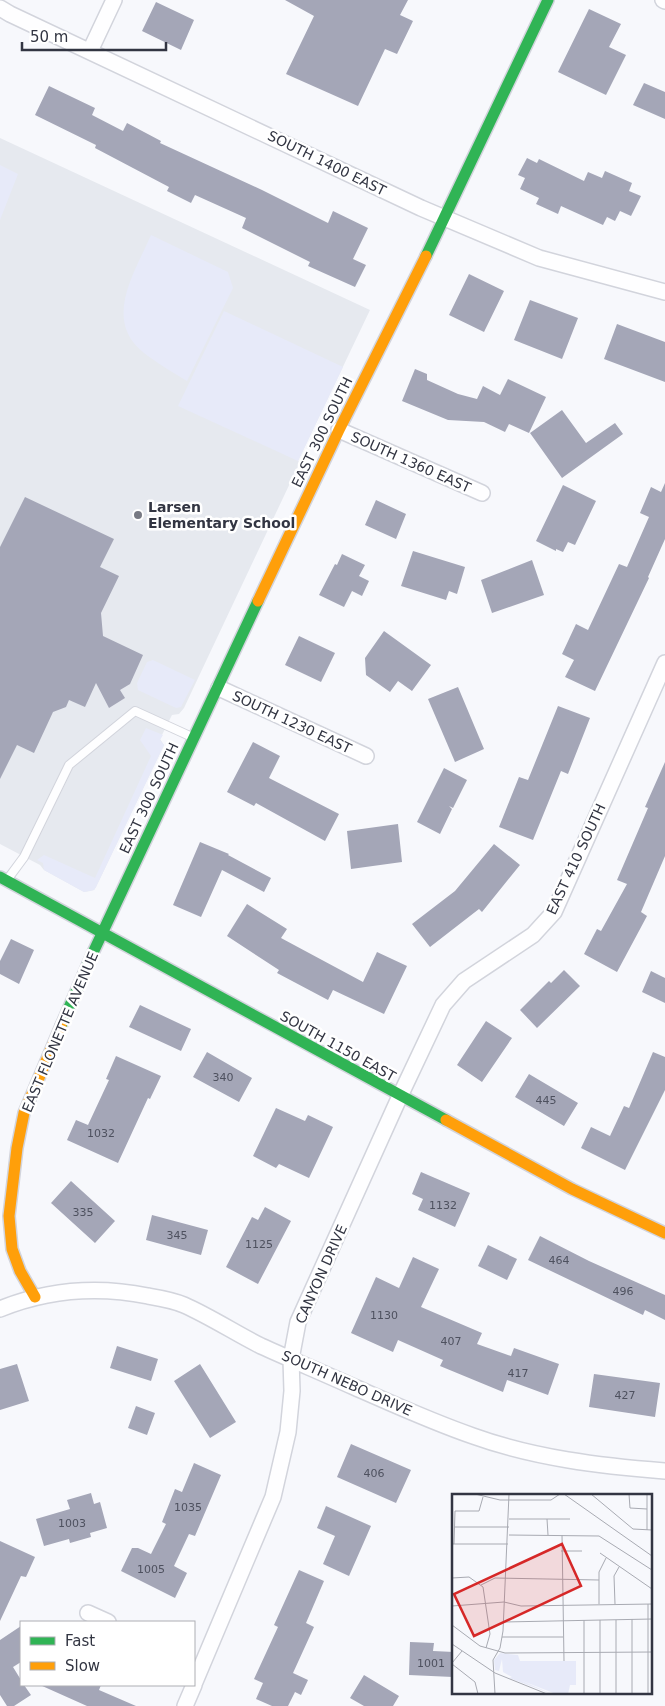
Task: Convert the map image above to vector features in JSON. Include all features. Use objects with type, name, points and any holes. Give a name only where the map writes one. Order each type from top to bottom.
[{"type":"street","points":[[90,51],[114,0]]},
{"type":"street","name":"EAST 300 SOUTH","points":[[103,934],[339,430],[461,187],[548,0]]},
{"type":"street","name":"SOUTH 1400 EAST","points":[[0,8],[444,218],[539,258],[665,292]]},
{"type":"street","name":"SOUTH 1360 EAST","points":[[339,430],[482,493]]},
{"type":"street","name":"EAST 410 SOUTH","points":[[400,1096],[443,1005],[453,992],[464,981],[532,936],[554,912],[665,663]]},
{"type":"street","name":"SOUTH 1230 EAST","points":[[219,688],[366,756]]},
{"type":"street","name":"SOUTH 1150 EAST","points":[[3,879],[572,1189],[663,1226]]},
{"type":"street","name":"EAST FLONETTE AVENUE","points":[[35,1297],[20,1271],[12,1249],[9,1216],[17,1148],[24,1113],[37,1080],[103,934]]},
{"type":"street","name":"CANYON DRIVE","points":[[195,1678],[197,1665],[273,1497],[288,1432],[292,1391],[291,1359],[298,1322],[400,1096]]},
{"type":"street","name":"SOUTH NEBO DRIVE","points":[[35,1297],[75,1290],[110,1290],[166,1299],[183,1305],[261,1346],[390,1403],[472,1436],[530,1453],[630,1468],[665,1471]]},
{"type":"street","points":[[0,1309],[35,1297]]},
{"type":"street","points":[[88,1613],[106,1621]]},
{"type":"street","name":"CANYON DRIVE","points":[[186,1706],[193,1686]]},
{"type":"lane","points":[[3,879],[28,849],[69,765],[135,711],[194,738]]},
{"type":"shaded area","name":"Larsen Elementary School","points":[[0,138],[370,310],[184,708],[179,714],[172,715],[160,739],[164,745],[96,887],[94,890],[84,892],[44,870],[40,865],[0,844]]},
{"type":"shaded area","points":[[0,165],[18,174],[0,220]]},
{"type":"shaded area","points":[[151,235],[228,272],[233,288],[187,381],[148,356],[134,343],[126,329],[124,314],[125,298],[136,267]]},
{"type":"shaded area","points":[[224,311],[343,367],[298,461],[178,406]]},
{"type":"shaded area","points":[[153,660],[195,680],[181,707],[176,708],[138,690],[137,683],[147,662]]},
{"type":"shaded area","points":[[146,728],[163,735],[160,740],[164,745],[96,887],[94,890],[84,892],[44,870],[43,863],[37,860],[44,855],[95,878],[151,756],[140,740]]},
{"type":"building","points":[[285,0],[408,0],[400,15],[413,21],[397,54],[385,49],[358,106],[286,74],[314,16]]},
{"type":"building","points":[[156,2],[194,20],[181,50],[142,31]]},
{"type":"building","points":[[589,9],[621,24],[609,47],[626,55],[606,95],[558,72]]},
{"type":"building","points":[[644,83],[665,92],[665,119],[633,105]]},
{"type":"building","points":[[49,86],[95,108],[92,115],[123,131],[127,123],[161,141],[160,143],[328,223],[333,211],[368,228],[353,259],[366,265],[355,287],[308,266],[310,262],[242,228],[246,218],[195,195],[191,203],[167,191],[169,187],[95,148],[96,145],[35,115]]},
{"type":"building","points":[[527,158],[537,163],[539,159],[584,181],[588,172],[602,178],[605,171],[632,183],[629,191],[641,196],[631,216],[620,211],[615,221],[607,217],[603,225],[561,206],[558,214],[536,204],[539,198],[520,189],[525,178],[518,175]]},
{"type":"building","points":[[469,274],[504,291],[484,332],[449,315]]},
{"type":"building","points":[[530,300],[578,318],[562,359],[514,340]]},
{"type":"building","points":[[617,324],[665,342],[665,382],[604,359]]},
{"type":"building","points":[[415,369],[427,374],[427,380],[458,394],[477,399],[483,386],[500,395],[508,379],[546,397],[529,433],[509,424],[505,432],[484,422],[448,420],[402,401]]},
{"type":"building","points":[[562,410],[586,443],[615,423],[623,434],[562,478],[530,433]]},
{"type":"building","points":[[665,483],[665,539],[649,578],[595,691],[565,677],[574,660],[562,654],[576,624],[588,630],[619,564],[627,567],[649,517],[640,513],[651,487],[661,492]]},
{"type":"building","points":[[563,485],[596,501],[575,545],[568,542],[563,552],[556,549],[556,551],[536,541]]},
{"type":"building","points":[[25,497],[114,539],[100,567],[119,576],[101,613],[103,636],[143,655],[130,684],[120,690],[125,698],[109,708],[96,683],[85,707],[69,700],[66,707],[53,712],[34,753],[17,745],[0,779],[0,547]]},
{"type":"building","points":[[376,500],[406,514],[396,539],[365,525]]},
{"type":"building","points":[[413,551],[465,567],[457,594],[449,591],[446,600],[401,586]]},
{"type":"building","points":[[342,554],[365,565],[359,576],[369,581],[362,596],[352,591],[344,607],[319,595]]},
{"type":"building","points":[[532,560],[544,595],[492,613],[481,580]]},
{"type":"building","points":[[384,631],[431,665],[412,691],[398,681],[390,692],[366,675],[365,658]]},
{"type":"building","points":[[299,636],[335,653],[321,682],[285,665]]},
{"type":"building","points":[[458,687],[484,749],[455,762],[428,699]]},
{"type":"building","points":[[558,706],[590,718],[568,774],[561,771],[533,840],[499,827],[519,777],[528,780]]},
{"type":"building","points":[[253,742],[280,756],[269,778],[339,814],[325,841],[256,803],[254,806],[227,792]]},
{"type":"building","points":[[665,762],[665,856],[641,912],[647,916],[617,972],[584,954],[597,929],[601,931],[627,884],[617,880],[648,808],[645,807]]},
{"type":"building","points":[[444,768],[467,780],[453,808],[449,806],[452,809],[440,834],[417,822]]},
{"type":"building","points":[[398,824],[402,862],[351,869],[347,831]]},
{"type":"building","points":[[200,842],[229,854],[271,878],[264,892],[222,870],[201,917],[173,905]]},
{"type":"building","points":[[494,844],[520,865],[482,912],[479,909],[430,947],[412,924],[455,891]]},
{"type":"building","points":[[247,904],[287,929],[281,938],[363,982],[377,952],[407,966],[384,1014],[333,990],[328,1000],[277,973],[279,970],[227,936]]},
{"type":"building","points":[[11,939],[34,950],[19,984],[0,974],[0,961]]},
{"type":"building","points":[[564,970],[580,986],[537,1028],[520,1010],[549,981],[551,983]]},
{"type":"building","points":[[651,971],[665,978],[665,1003],[642,992]]},
{"type":"building","points":[[140,1005],[191,1029],[181,1051],[129,1027]]},
{"type":"building","points":[[486,1021],[512,1038],[482,1082],[457,1065]]},
{"type":"building","points":[[207,1052],[252,1078],[239,1102],[193,1077]]},
{"type":"building","points":[[653,1052],[665,1057],[665,1090],[625,1170],[581,1148],[591,1127],[610,1136],[624,1106],[629,1108]]},
{"type":"building","points":[[116,1056],[161,1076],[150,1099],[148,1098],[118,1163],[67,1140],[76,1120],[88,1125],[109,1080],[106,1079]]},
{"type":"building","points":[[529,1074],[578,1103],[564,1126],[515,1097]]},
{"type":"building","points":[[276,1108],[305,1121],[308,1115],[333,1127],[309,1178],[279,1164],[276,1168],[253,1156]]},
{"type":"building","points":[[421,1172],[470,1193],[455,1227],[418,1210],[423,1199],[412,1194]]},
{"type":"building","points":[[71,1181],[115,1221],[95,1243],[51,1203]]},
{"type":"building","points":[[265,1207],[291,1221],[258,1284],[226,1267],[252,1217],[258,1220]]},
{"type":"building","points":[[152,1215],[208,1230],[201,1255],[146,1240]]},
{"type":"building","points":[[540,1236],[589,1261],[665,1295],[665,1320],[645,1310],[643,1315],[528,1260]]},
{"type":"building","points":[[488,1245],[517,1259],[507,1280],[478,1266]]},
{"type":"building","points":[[413,1257],[439,1269],[421,1307],[482,1333],[477,1344],[511,1356],[514,1348],[559,1364],[548,1395],[507,1380],[503,1392],[440,1366],[443,1360],[398,1340],[393,1352],[351,1333],[376,1277],[399,1288]]},
{"type":"building","points":[[117,1346],[158,1359],[151,1381],[110,1368]]},
{"type":"building","points":[[17,1364],[29,1401],[0,1410],[0,1369]]},
{"type":"building","points":[[200,1364],[236,1422],[210,1438],[174,1381]]},
{"type":"building","points":[[594,1374],[660,1383],[655,1417],[589,1407]]},
{"type":"building","points":[[136,1406],[155,1413],[147,1435],[128,1428]]},
{"type":"building","points":[[351,1444],[411,1470],[396,1503],[337,1477]]},
{"type":"building","points":[[194,1463],[221,1475],[195,1536],[189,1534],[174,1566],[187,1573],[175,1598],[121,1571],[132,1548],[138,1548],[151,1554],[166,1524],[162,1522],[175,1489],[182,1492]]},
{"type":"building","points":[[91,1493],[94,1504],[100,1502],[107,1528],[90,1533],[91,1537],[70,1543],[69,1539],[44,1546],[36,1519],[70,1509],[67,1500]]},
{"type":"building","points":[[326,1506],[371,1526],[349,1576],[323,1564],[335,1536],[317,1528]]},
{"type":"building","points":[[0,1541],[35,1557],[26,1577],[21,1576],[0,1621]]},
{"type":"building","points":[[299,1570],[324,1581],[306,1623],[314,1627],[293,1673],[308,1680],[301,1695],[295,1692],[288,1706],[272,1706],[256,1699],[263,1683],[254,1679],[278,1627],[274,1625]]},
{"type":"building","points":[[20,1627],[20,1663],[13,1667],[20,1678],[20,1686],[25,1686],[31,1695],[14,1706],[7,1706],[0,1695],[0,1640]]},
{"type":"building","points":[[410,1642],[434,1643],[433,1651],[452,1652],[452,1677],[409,1675]]},
{"type":"building","points":[[364,1675],[399,1696],[393,1706],[364,1706],[350,1698]]},
{"type":"building","points":[[42,1686],[101,1686],[99,1690],[136,1706],[87,1706]]},
{"type":"traffic: fast","points":[[426,256],[548,0]]},
{"type":"traffic: fast","points":[[61,1026],[91,957],[258,601]]},
{"type":"traffic: fast","points":[[0,877],[446,1120]]},
{"type":"traffic: slow","points":[[258,601],[339,430],[426,256]]},
{"type":"traffic: slow","points":[[35,1297],[20,1271],[12,1249],[9,1216],[17,1148],[24,1113],[61,1026]]},
{"type":"traffic: slow","points":[[446,1120],[572,1189],[665,1233]]},
{"type":"place","name":"Larsen Elementary School","points":[[138,515]]}]
